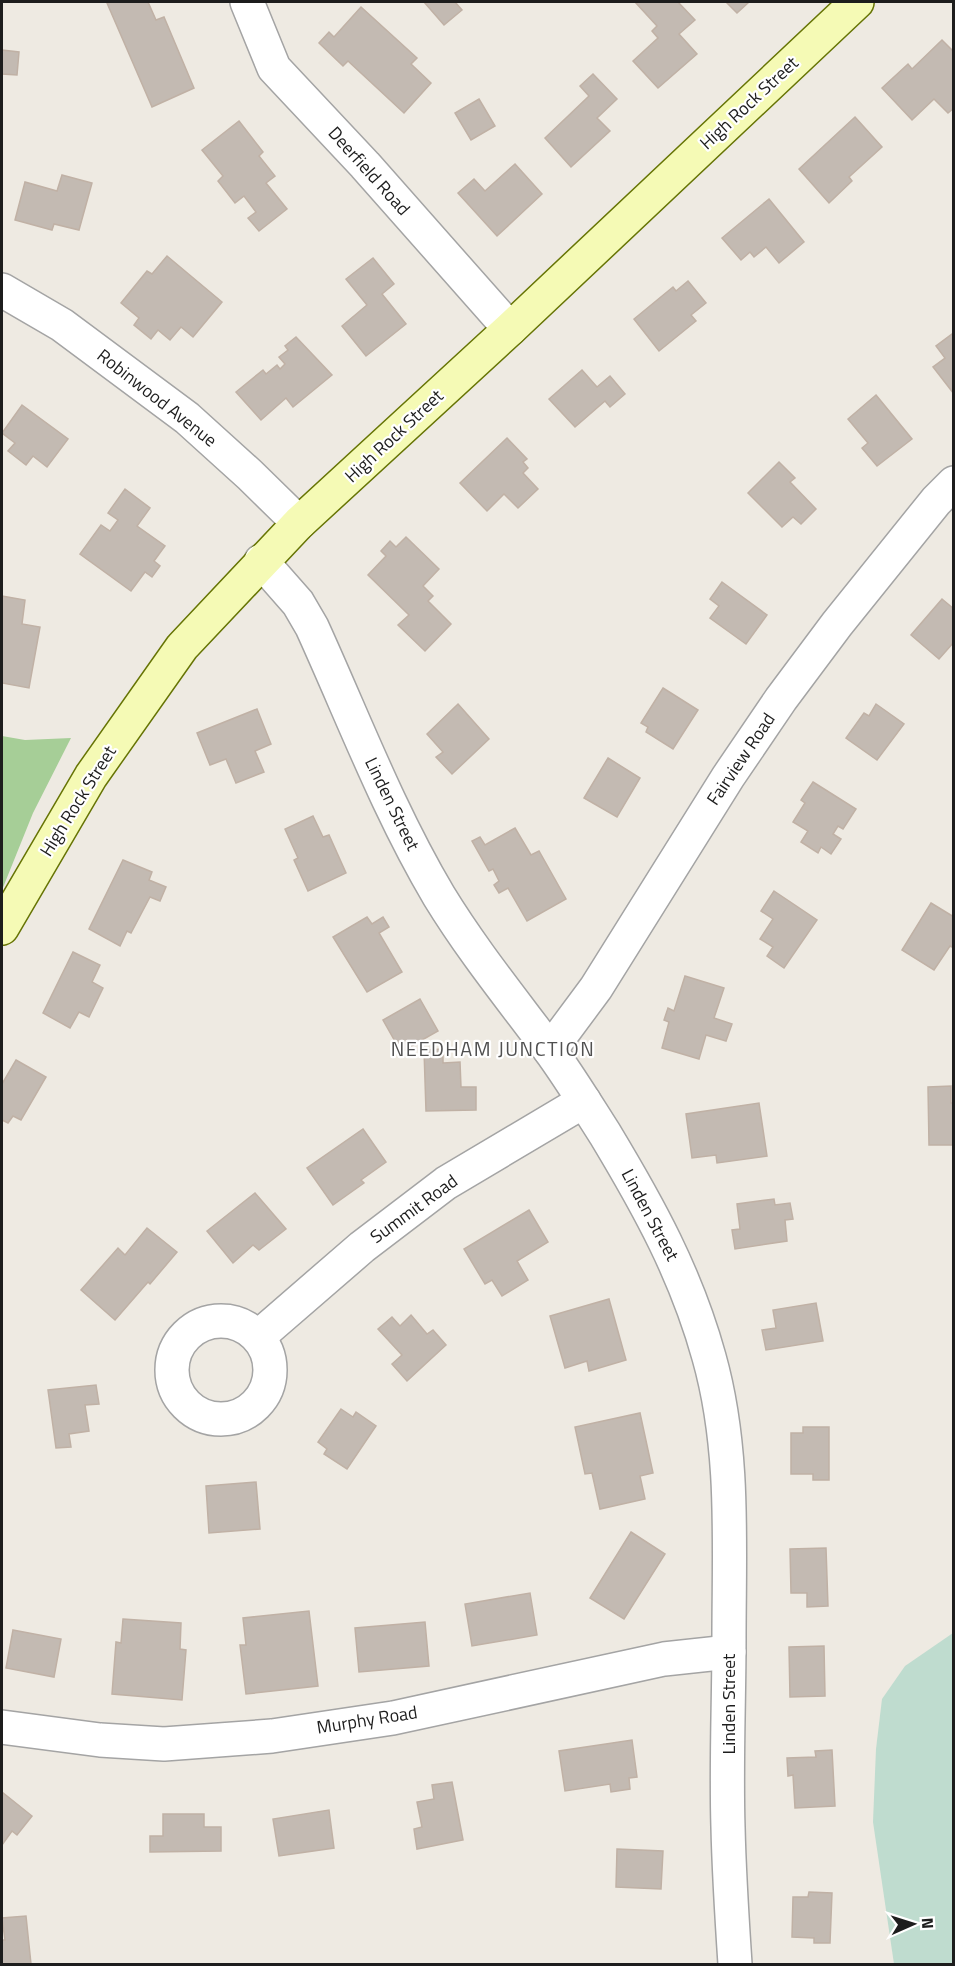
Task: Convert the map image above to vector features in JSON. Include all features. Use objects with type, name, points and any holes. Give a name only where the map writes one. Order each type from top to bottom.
[{"type":"street","name":"High Rock Street","points":[[2,928],[91,776],[175,656],[261,561],[856,2]]},
{"type":"street","name":"Deerfield Road","points":[[253,5],[274,68],[365,165],[510,328]]},
{"type":"street","name":"Robinwood Avenue","points":[[2,290],[62,325],[187,418],[299,523]]},
{"type":"street","name":"Fairview Road","points":[[550,1050],[597,988],[728,777],[781,699],[837,624],[936,501],[954,483]]},
{"type":"street","name":"Linden Street","points":[[261,561],[298,603],[312,627],[395,814],[440,896],[483,963],[550,1050],[584,1101],[644,1198],[688,1290],[710,1359],[724,1430],[729,1487],[728,1826],[735,1965]]},
{"type":"street","name":"Summit Road","points":[[258,1337],[362,1247],[446,1183],[584,1101]]},
{"type":"street","name":"Murphy Road","points":[[2,1727],[100,1740],[154,1743],[249,1738],[393,1718],[664,1659],[729,1652]]},
{"type":"green space","points":[[2,736],[25,740],[71,738],[33,813],[2,890]]},
{"type":"green space","points":[[953,1633],[953,1964],[894,1964],[873,1822],[876,1749],[882,1699],[905,1666]]},
{"type":"building","points":[[148,2],[156,20],[164,17],[194,88],[152,107],[107,3]]},
{"type":"building","points":[[424,2],[455,2],[462,10],[444,25]]},
{"type":"building","points":[[635,2],[678,2],[695,20],[679,34],[697,54],[658,88],[633,61],[658,38],[652,31],[657,26]]},
{"type":"building","points":[[726,2],[749,2],[737,13]]},
{"type":"building","points":[[361,7],[417,58],[411,64],[431,83],[404,113],[348,61],[343,66],[319,43],[329,32],[334,37]]},
{"type":"building","points":[[942,40],[954,52],[954,108],[948,113],[934,99],[912,120],[882,88],[908,64],[912,69]]},
{"type":"building","points":[[2,50],[19,52],[17,75],[2,74]]},
{"type":"building","points":[[593,74],[617,99],[597,118],[610,131],[571,167],[545,138],[589,96],[580,86]]},
{"type":"building","points":[[479,99],[495,126],[471,140],[455,113]]},
{"type":"building","points":[[855,117],[882,147],[849,177],[852,181],[829,203],[799,169]]},
{"type":"building","points":[[239,121],[263,152],[259,156],[275,176],[266,183],[287,209],[259,231],[248,218],[256,212],[244,196],[235,203],[218,181],[223,176],[202,150]]},
{"type":"building","points":[[515,164],[542,194],[497,236],[458,193],[474,179],[485,191]]},
{"type":"building","points":[[62,175],[92,183],[79,230],[54,224],[52,230],[15,220],[25,182],[57,191]]},
{"type":"building","points":[[769,199],[804,242],[779,263],[766,247],[754,257],[750,252],[741,260],[722,238]]},
{"type":"building","points":[[167,256],[222,302],[193,337],[181,327],[170,340],[158,330],[151,339],[134,325],[139,318],[121,303],[147,271],[152,274]]},
{"type":"building","points":[[373,258],[394,284],[382,294],[406,324],[366,356],[342,326],[367,305],[346,279]]},
{"type":"building","points":[[688,281],[706,303],[691,315],[696,321],[659,351],[634,319],[673,287],[676,291]]},
{"type":"building","points":[[952,334],[954,336],[954,394],[933,367],[945,358],[936,346]]},
{"type":"building","points":[[296,337],[332,375],[293,407],[286,398],[261,420],[236,392],[263,370],[266,374],[277,365],[280,369],[285,364],[279,357],[288,350],[285,346]]},
{"type":"building","points":[[582,370],[597,387],[610,376],[625,394],[610,407],[605,401],[575,427],[549,399]]},
{"type":"building","points":[[876,395],[912,439],[877,466],[862,448],[868,443],[848,419]]},
{"type":"building","points":[[22,405],[68,439],[47,467],[33,456],[26,465],[8,451],[15,443],[2,433]]},
{"type":"building","points":[[507,438],[527,459],[523,462],[528,468],[523,473],[538,489],[518,508],[504,494],[487,511],[460,483]]},
{"type":"building","points":[[779,462],[795,478],[790,482],[816,509],[801,524],[793,517],[782,527],[748,493]]},
{"type":"building","points":[[125,489],[150,508],[137,526],[165,546],[154,561],[160,566],[152,577],[145,572],[131,591],[80,554],[101,525],[110,531],[118,520],[108,513]]},
{"type":"building","points":[[406,537],[439,569],[423,586],[433,596],[428,601],[451,624],[425,651],[398,625],[409,615],[368,575],[386,556],[381,551],[390,541],[396,547]]},
{"type":"building","points":[[722,582],[767,615],[746,644],[710,618],[719,606],[710,599]]},
{"type":"building","points":[[2,596],[25,600],[22,624],[40,627],[29,688],[2,683]]},
{"type":"building","points":[[942,599],[954,609],[954,642],[939,659],[911,635]]},
{"type":"building","points":[[663,688],[698,710],[673,749],[646,732],[648,727],[641,723]]},
{"type":"building","points":[[458,704],[489,739],[452,774],[436,757],[443,752],[427,734]]},
{"type":"building","points":[[876,704],[904,724],[877,760],[846,738],[864,713],[869,716]]},
{"type":"building","points":[[257,709],[271,744],[255,751],[264,772],[236,783],[226,759],[210,765],[197,733]]},
{"type":"building","points":[[608,758],[640,778],[617,817],[584,798]]},
{"type":"building","points":[[813,782],[856,809],[843,829],[838,826],[833,834],[841,839],[831,854],[821,847],[818,853],[801,842],[808,831],[793,822],[805,803],[801,800]]},
{"type":"building","points":[[313,816],[323,837],[329,835],[346,873],[308,891],[294,860],[298,858],[285,829]]},
{"type":"building","points":[[515,828],[531,855],[539,851],[566,899],[527,921],[508,888],[499,893],[494,885],[499,881],[493,869],[489,871],[472,841],[480,837],[485,845]]},
{"type":"building","points":[[123,860],[152,872],[149,880],[166,887],[160,901],[150,897],[131,933],[127,931],[120,946],[89,929]]},
{"type":"building","points":[[774,891],[817,920],[784,968],[767,956],[773,947],[760,939],[773,919],[761,911]]},
{"type":"building","points":[[931,903],[954,917],[954,948],[950,946],[934,970],[902,950]]},
{"type":"building","points":[[367,917],[372,924],[383,917],[389,927],[379,933],[402,972],[367,992],[333,937]]},
{"type":"building","points":[[73,952],[100,965],[92,982],[103,988],[89,1017],[79,1012],[70,1028],[43,1013]]},
{"type":"building","points":[[685,976],[724,988],[714,1018],[732,1024],[726,1041],[706,1035],[699,1059],[662,1048],[669,1022],[664,1020],[668,1008],[674,1011]]},
{"type":"building","points":[[420,999],[438,1031],[401,1052],[383,1020]]},
{"type":"building","points":[[443,1049],[443,1063],[460,1062],[461,1087],[476,1087],[476,1110],[426,1111],[424,1050]]},
{"type":"building","points":[[16,1060],[46,1077],[21,1120],[13,1116],[8,1123],[2,1120],[2,1084]]},
{"type":"building","points":[[951,1086],[951,1103],[954,1103],[954,1145],[929,1145],[928,1087]]},
{"type":"building","points":[[759,1103],[767,1156],[717,1163],[716,1155],[692,1158],[686,1114]]},
{"type":"building","points":[[363,1129],[386,1162],[361,1180],[364,1183],[333,1205],[307,1168]]},
{"type":"building","points":[[255,1193],[286,1229],[259,1250],[253,1245],[233,1263],[207,1231]]},
{"type":"building","points":[[774,1199],[775,1205],[790,1203],[793,1219],[785,1220],[787,1241],[735,1249],[732,1230],[740,1229],[737,1204]]},
{"type":"building","points":[[529,1210],[548,1242],[517,1261],[528,1280],[502,1296],[492,1280],[485,1284],[464,1249]]},
{"type":"building","points":[[147,1228],[177,1252],[115,1320],[81,1290],[118,1248],[125,1255]]},
{"type":"building","points":[[609,1299],[626,1360],[589,1371],[587,1361],[565,1368],[550,1316]]},
{"type":"building","points":[[816,1303],[823,1341],[766,1350],[762,1330],[776,1328],[773,1310]]},
{"type":"building","points":[[411,1315],[427,1334],[433,1330],[446,1345],[407,1381],[392,1364],[402,1355],[378,1329],[392,1317],[400,1326]]},
{"type":"building","points":[[96,1385],[99,1404],[85,1405],[89,1431],[69,1434],[71,1447],[56,1448],[48,1390]]},
{"type":"building","points":[[341,1409],[353,1417],[356,1412],[376,1426],[347,1469],[324,1454],[327,1449],[318,1442]]},
{"type":"building","points":[[640,1413],[653,1473],[640,1476],[645,1499],[600,1509],[592,1473],[585,1474],[575,1427]]},
{"type":"building","points":[[803,1427],[829,1427],[829,1480],[813,1480],[813,1474],[791,1474],[791,1433],[803,1433]]},
{"type":"building","points":[[256,1482],[260,1529],[209,1533],[206,1486]]},
{"type":"building","points":[[631,1532],[665,1554],[624,1619],[590,1598]]},
{"type":"building","points":[[826,1548],[828,1606],[807,1607],[807,1593],[791,1593],[790,1549]]},
{"type":"building","points":[[530,1593],[537,1635],[472,1646],[465,1604]]},
{"type":"building","points":[[309,1611],[318,1686],[246,1694],[240,1645],[246,1645],[243,1618]]},
{"type":"building","points":[[123,1619],[181,1623],[180,1649],[186,1650],[182,1700],[112,1694],[116,1642],[121,1643]]},
{"type":"building","points":[[425,1622],[429,1666],[359,1672],[355,1628]]},
{"type":"building","points":[[13,1630],[61,1639],[54,1677],[6,1668]]},
{"type":"building","points":[[824,1646],[825,1696],[790,1697],[789,1647]]},
{"type":"building","points":[[632,1740],[637,1777],[629,1778],[630,1789],[611,1792],[610,1784],[565,1791],[559,1751]]},
{"type":"building","points":[[832,1750],[835,1806],[795,1808],[793,1775],[788,1776],[787,1758],[816,1757],[815,1751]]},
{"type":"building","points":[[452,1782],[463,1840],[417,1849],[414,1829],[422,1827],[417,1802],[434,1799],[432,1785]]},
{"type":"building","points":[[2,1792],[32,1816],[17,1835],[12,1831],[2,1845]]},
{"type":"building","points":[[329,1810],[334,1848],[279,1856],[273,1819]]},
{"type":"building","points":[[163,1814],[204,1814],[204,1827],[221,1827],[221,1851],[150,1852],[150,1836],[163,1836]]},
{"type":"building","points":[[617,1849],[663,1851],[661,1889],[616,1887]]},
{"type":"building","points":[[809,1892],[832,1893],[830,1943],[814,1943],[814,1938],[792,1937],[793,1897],[808,1897]]},
{"type":"building","points":[[26,1916],[31,1964],[2,1964],[2,1940],[5,1940],[2,1918]]},
{"type":"district","name":"NEEDHAM JUNCTION","points":[[493,1049]]}]
